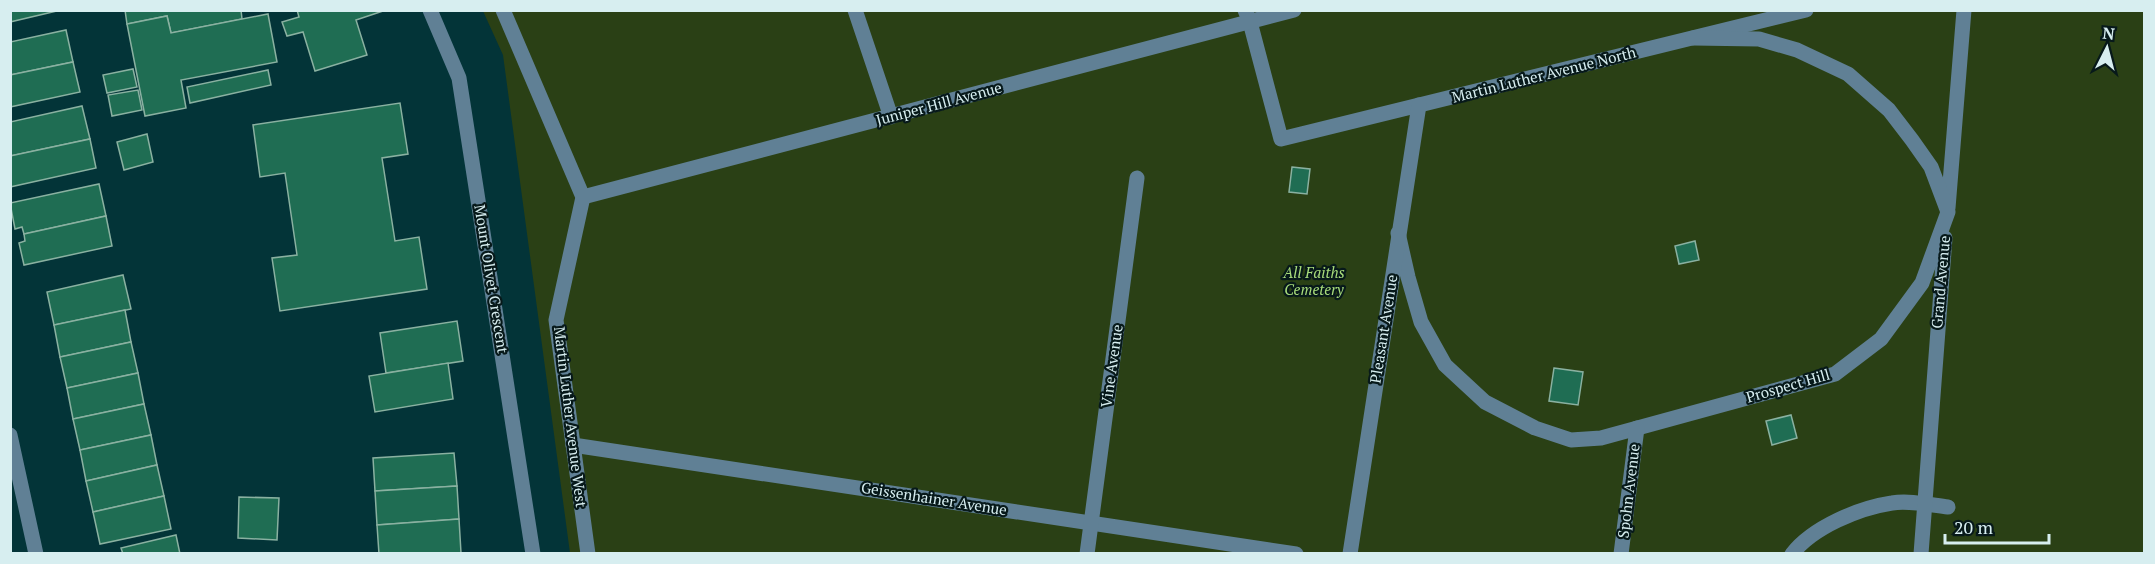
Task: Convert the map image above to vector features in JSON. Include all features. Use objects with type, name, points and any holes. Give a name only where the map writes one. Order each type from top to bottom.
[{"type":"street","name":"Mount Olivet Crescent","points":[[430,10],[459,78],[533,554]]},
{"type":"street","points":[[503,10],[583,197]]},
{"type":"street","points":[[855,10],[891,117]]},
{"type":"street","name":"Juniper Hill Avenue","points":[[583,197],[891,117],[1248,16],[1294,10]]},
{"type":"street","name":"Martin Luther Avenue North","points":[[1248,16],[1281,139],[1806,10]]},
{"type":"street","name":"Grand Avenue","points":[[1921,554],[1964,10]]},
{"type":"street","points":[[1693,38],[1759,39],[1797,50],[1848,74],[1889,110],[1912,140],[1931,167],[1948,212]]},
{"type":"street","name":"Pleasant Avenue","points":[[1350,554],[1419,105]]},
{"type":"street","name":"Vine Avenue","points":[[1087,554],[1137,178]]},
{"type":"street","name":"Martin Luther Avenue West","points":[[583,197],[556,320],[588,554]]},
{"type":"street","name":"Prospect Hill","points":[[1398,233],[1421,322],[1445,365],[1485,402],[1535,428],[1571,440],[1601,438],[1835,374],[1881,339],[1922,283],[1948,212]]},
{"type":"street","name":"Spohn Avenue","points":[[1622,554],[1637,428]]},
{"type":"street","points":[[10,435],[36,554]]},
{"type":"street","name":"Geissenhainer Avenue","points":[[573,445],[1296,554]]},
{"type":"street","points":[[1792,554],[1802,542],[1838,519],[1893,502],[1948,507]]},
{"type":"green space","name":"All Faiths Cemetery","points":[[483,11],[2144,11],[2144,553],[570,553],[503,55]]},
{"type":"building","points":[[10,10],[61,10],[10,22]]},
{"type":"building","points":[[125,10],[241,10],[242,19],[171,33],[167,16],[127,24]]},
{"type":"building","points":[[297,10],[386,10],[356,20],[367,55],[315,71],[303,32],[287,36],[282,22],[299,17]]},
{"type":"building","points":[[268,14],[277,62],[181,80],[186,108],[145,116],[127,24],[167,16],[171,33]]},
{"type":"building","points":[[66,30],[73,62],[10,75],[10,42]]},
{"type":"building","points":[[73,62],[80,92],[10,107],[10,75]]},
{"type":"building","points":[[133,69],[137,87],[107,93],[103,75]]},
{"type":"building","points":[[268,70],[271,85],[190,103],[187,87]]},
{"type":"building","points":[[138,90],[142,110],[112,116],[108,95]]},
{"type":"building","points":[[400,103],[408,154],[382,158],[395,241],[419,237],[427,289],[280,311],[272,258],[297,255],[285,173],[260,177],[253,125]]},
{"type":"building","points":[[82,106],[90,139],[10,156],[10,122]]},
{"type":"building","points":[[147,134],[153,162],[124,170],[117,142]]},
{"type":"building","points":[[90,139],[96,168],[10,187],[10,156]]},
{"type":"building","points":[[1292,167],[1310,169],[1307,194],[1289,192]]},
{"type":"building","points":[[99,184],[106,216],[24,234],[22,227],[15,229],[10,203]]},
{"type":"building","points":[[106,216],[112,246],[24,265],[19,243],[25,241],[24,234]]},
{"type":"building","points":[[1695,241],[1699,260],[1679,264],[1675,246]]},
{"type":"building","points":[[123,275],[131,309],[54,325],[47,292]]},
{"type":"building","points":[[125,310],[131,342],[60,357],[54,325]]},
{"type":"building","points":[[457,321],[463,361],[386,373],[380,333]]},
{"type":"building","points":[[131,342],[138,373],[67,388],[60,357]]},
{"type":"building","points":[[448,363],[453,399],[375,412],[369,376]]},
{"type":"building","points":[[1554,368],[1583,372],[1578,405],[1549,401]]},
{"type":"building","points":[[138,373],[144,404],[73,419],[67,388]]},
{"type":"building","points":[[144,404],[151,435],[80,450],[73,419]]},
{"type":"building","points":[[1791,415],[1797,438],[1772,445],[1766,421]]},
{"type":"building","points":[[151,435],[157,465],[86,481],[80,450]]},
{"type":"building","points":[[454,453],[457,486],[375,491],[373,458]]},
{"type":"building","points":[[157,465],[164,496],[93,512],[86,481]]},
{"type":"building","points":[[457,486],[459,519],[377,525],[375,491]]},
{"type":"building","points":[[164,496],[171,529],[100,544],[93,512]]},
{"type":"building","points":[[239,497],[279,498],[277,540],[238,538]]},
{"type":"building","points":[[459,519],[461,553],[379,554],[377,525]]},
{"type":"building","points":[[176,535],[180,554],[123,554],[121,548]]}]
